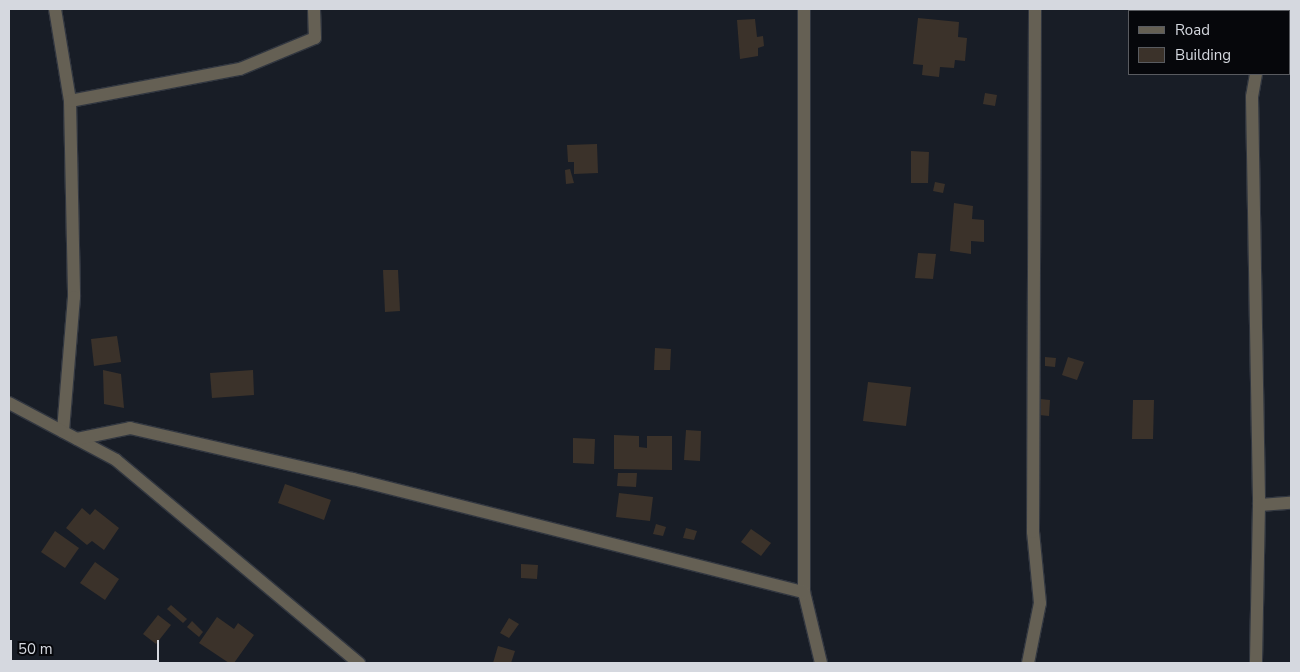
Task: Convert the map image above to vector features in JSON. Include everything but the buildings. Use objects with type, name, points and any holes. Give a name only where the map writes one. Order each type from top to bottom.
[{"type":"street","points":[[55,9],[70,101],[74,297],[63,432]]},
{"type":"street","points":[[70,101],[240,69],[315,38],[314,9]]},
{"type":"street","points":[[804,9],[804,592],[821,663]]},
{"type":"street","points":[[1028,663],[1040,603],[1033,532],[1035,9]]},
{"type":"street","points":[[1256,75],[1252,97],[1259,505],[1256,663]]},
{"type":"street","points":[[9,403],[116,460],[359,663]]},
{"type":"street","points":[[78,439],[130,428],[354,479],[804,592]]},
{"type":"street","points":[[1259,505],[1291,503]]}]
